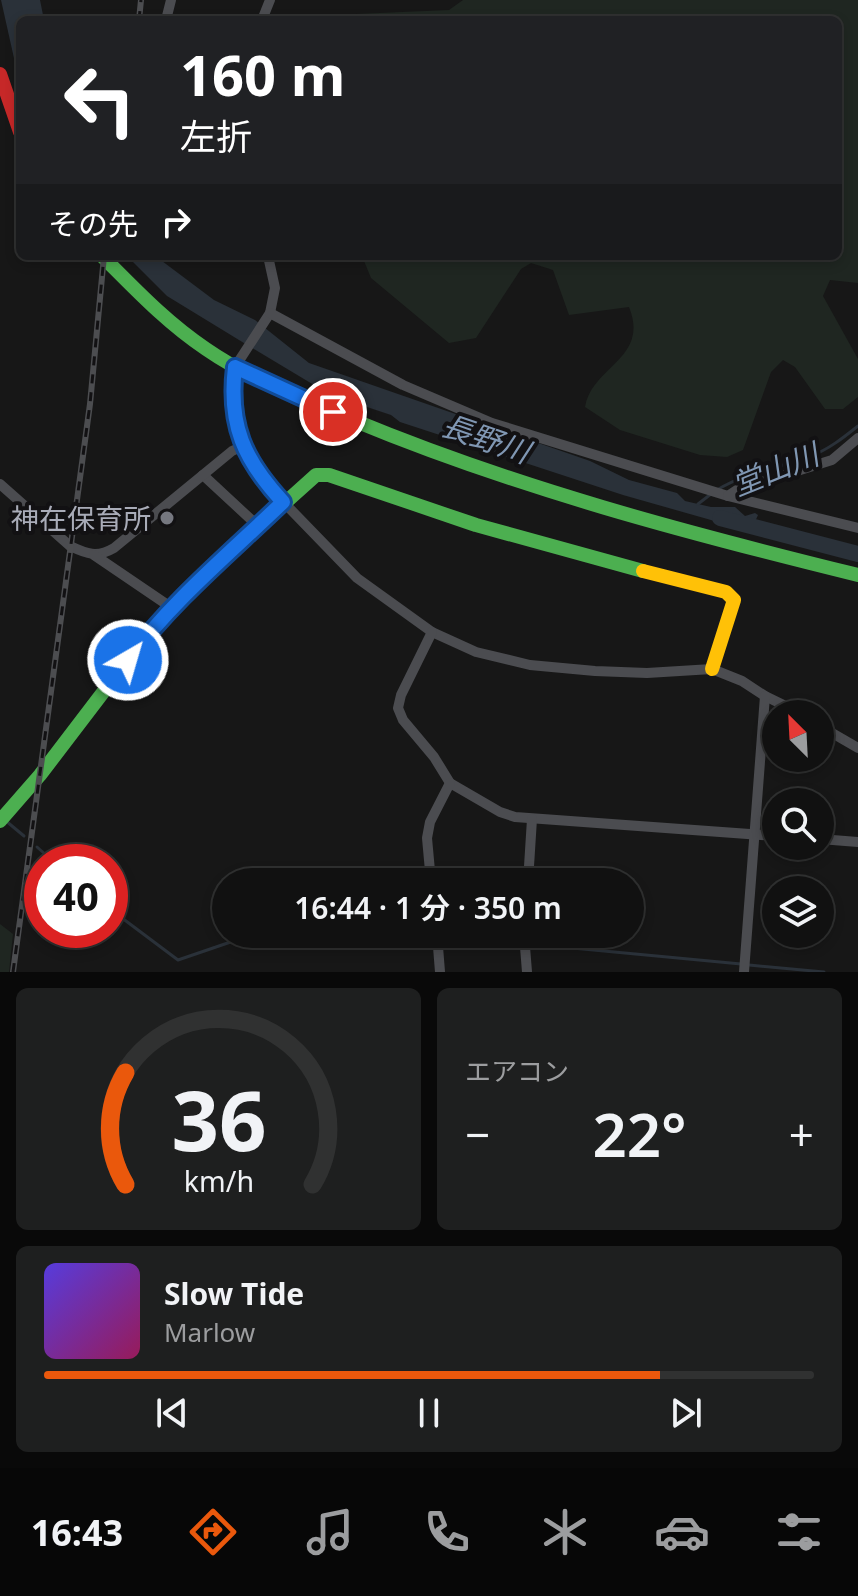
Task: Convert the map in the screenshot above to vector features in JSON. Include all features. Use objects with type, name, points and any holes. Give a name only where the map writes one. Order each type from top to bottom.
[{"type":"street","points":[[0,74],[16,120]]},
{"type":"street","points":[[106,260],[164,316],[219,358],[378,432],[526,484],[709,538],[858,575]]},
{"type":"street","points":[[269,260],[275,288],[270,313],[235,367],[232,391],[243,446],[265,483],[357,578],[432,632],[476,652],[530,665],[647,673],[712,669],[742,681],[773,700]]},
{"type":"street","points":[[270,313],[403,385],[492,423],[728,496],[858,528]]},
{"type":"street","points":[[728,496],[737,490],[832,460],[858,438]]},
{"type":"street","points":[[0,484],[70,546],[101,555],[114,548],[232,451],[243,446]]},
{"type":"street","points":[[203,475],[258,526]]},
{"type":"street","points":[[0,821],[40,775],[146,636],[283,502],[316,475],[329,475],[417,507],[548,547],[726,592],[734,600],[734,606],[712,669]]},
{"type":"street","points":[[92,554],[172,608]]},
{"type":"street","points":[[432,632],[401,695],[398,708],[403,720],[434,757],[450,783],[500,812],[532,819],[762,835]]},
{"type":"street","points":[[744,972],[765,696]]},
{"type":"street","points":[[834,734],[858,748]]},
{"type":"street","points":[[430,868],[427,838],[430,822],[450,783]]},
{"type":"street","points":[[529,868],[532,819]]},
{"type":"street","points":[[834,840],[858,842]]},
{"type":"street","points":[[438,948],[440,972]]},
{"type":"street","points":[[525,948],[527,972]]},
{"type":"shaded area","points":[[463,0],[858,0],[858,283],[830,280],[823,296],[858,359],[858,397],[843,409],[825,409],[795,367],[783,360],[771,372],[743,450],[727,457],[700,455],[620,430],[585,407],[598,381],[618,361],[632,339],[629,307],[569,315],[553,270],[531,263],[521,269],[476,338],[449,343],[371,278],[364,260],[842,260],[842,16],[354,16],[449,10]]},
{"type":"shaded area","points":[[0,924],[13,934],[9,972],[0,972]]},
{"type":"water","points":[[1,0],[40,0],[43,16],[16,16],[16,67]]},
{"type":"water","points":[[131,260],[161,260],[214,300],[255,320],[309,363],[590,461],[629,480],[677,493],[685,501],[711,507],[735,507],[745,516],[758,515],[754,524],[742,520],[732,526],[623,495],[400,422],[391,415],[314,385],[167,296]]},
{"type":"waterway","name":"堂山川","points":[[717,490],[740,479],[818,453],[858,426]]},
{"type":"waterway","name":"堂山川","points":[[698,504],[711,494]]},
{"type":"waterway","name":"長野川","points":[[720,518],[858,554]]},
{"type":"waterway","points":[[6,821],[24,836]]},
{"type":"waterway","points":[[128,922],[178,960],[213,948]]},
{"type":"waterway","points":[[572,948],[741,964]]},
{"type":"waterway","points":[[749,965],[824,972]]},
{"type":"railway","points":[[139,16],[141,0]]},
{"type":"railway","points":[[13,972],[90,404],[104,260]]},
{"type":"traffic: fast","points":[[106,260],[192,339],[259,380],[296,396],[415,444],[540,488],[730,543],[858,575]]},
{"type":"traffic: fast","points":[[0,821],[40,775],[146,636],[228,554],[316,475],[329,475],[476,525],[643,571]]},
{"type":"traffic: slow","points":[[643,571],[726,592],[734,600],[712,669]]},
{"type":"traffic: jam","points":[[0,74],[16,120]]},
{"type":"place","name":"神在保育所","points":[[167,518]]},
{"type":"route","points":[[128,660],[172,608],[283,502],[265,483],[243,446],[232,391],[235,367],[333,412]]}]
